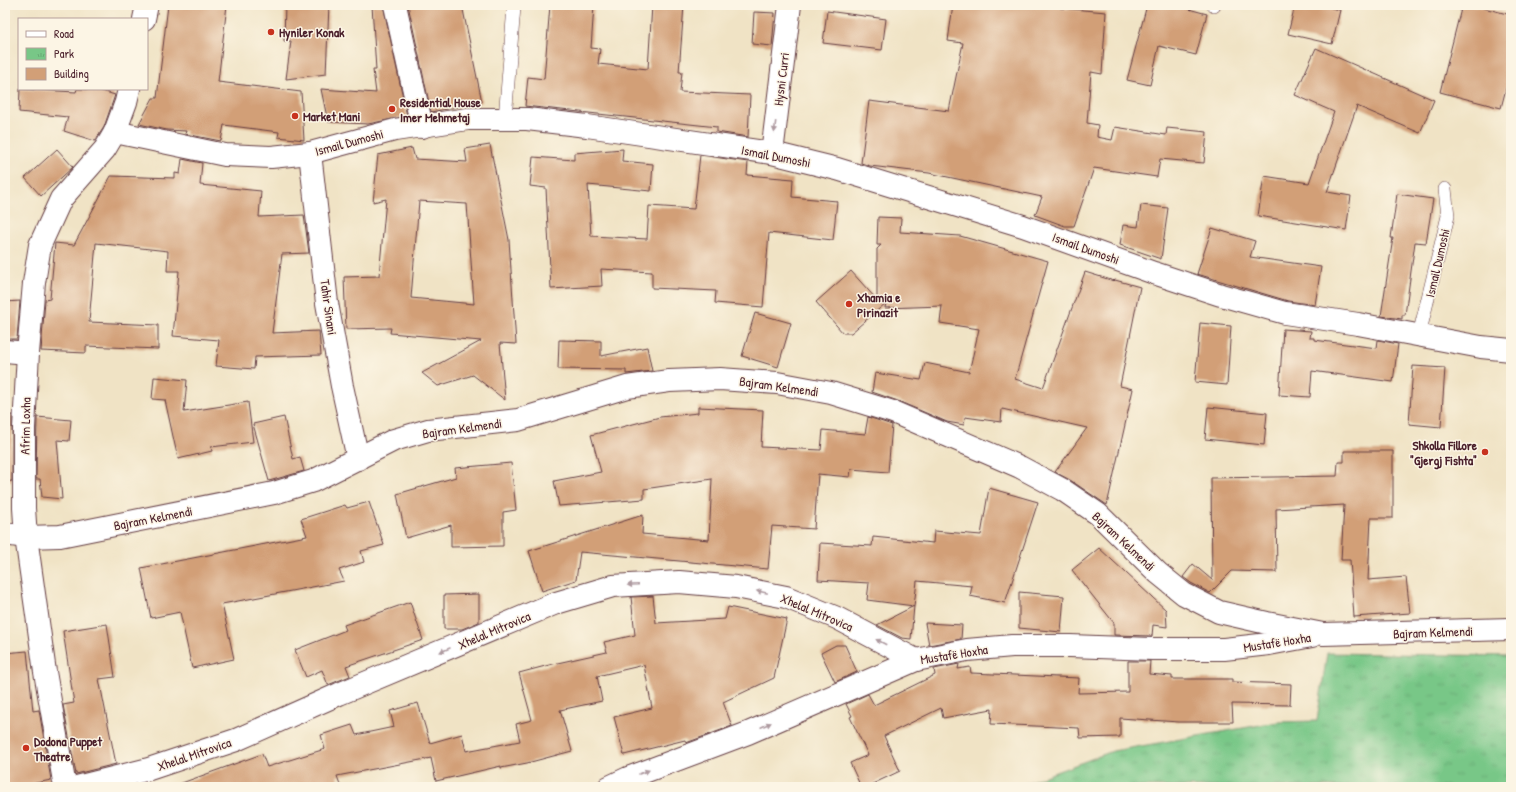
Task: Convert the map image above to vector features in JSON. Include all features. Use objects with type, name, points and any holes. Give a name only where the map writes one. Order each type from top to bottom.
[{"type":"street","points":[[144,18],[147,5]]},
{"type":"street","points":[[395,5],[422,127]]},
{"type":"street","name":"Hysni Curri","points":[[772,153],[790,5]]},
{"type":"street","name":"Afrim Loxha","points":[[66,787],[45,672],[15,536],[24,508],[24,428],[34,283],[40,245],[61,199],[105,148],[115,132],[129,90]]},
{"type":"street","name":"Ismail Dumoshi","points":[[115,132],[225,155],[270,157],[310,153],[395,130],[468,119],[527,119],[587,126],[772,153],[837,169],[1023,226],[1154,273],[1221,295],[1285,312],[1511,350]]},
{"type":"street","name":"Tahir Sinani","points":[[310,153],[327,303],[342,386],[358,459]]},
{"type":"street","points":[[5,351],[28,353]]},
{"type":"street","name":"Bajram Kelmendi","points":[[15,536],[60,536],[274,493],[313,481],[394,440],[428,430],[518,420],[627,387],[670,381],[720,379],[777,383],[831,393],[893,412],[1020,467],[1063,490],[1098,514],[1158,573],[1184,594],[1219,612],[1267,624],[1323,634],[1511,629]]},
{"type":"street","name":"Xhelal Mitrovica","points":[[77,787],[149,769],[236,740],[339,694],[556,603],[613,586],[679,582],[736,587],[786,597],[836,618],[916,660]]},
{"type":"street","name":"Mustafë Hoxha","points":[[608,787],[748,733],[916,660],[967,650],[1012,646],[1224,649],[1269,644],[1323,634]]},
{"type":"lane","points":[[505,119],[514,7]]},
{"type":"lane","name":"Ismail Dumoshi","points":[[1420,335],[1448,216],[1445,190]]},
{"type":"green space","points":[[1327,653],[1511,656],[1511,787],[1015,787],[1113,751],[1277,722],[1317,721]]},
{"type":"building","points":[[168,5],[227,5],[218,82],[301,92],[304,140],[278,137],[279,132],[224,125],[221,141],[185,134],[186,131],[167,130],[139,124],[153,98],[157,98]]},
{"type":"building","points":[[285,5],[329,5],[326,74],[286,79],[291,41],[284,41]]},
{"type":"building","points":[[372,5],[383,5],[407,116],[368,124],[328,122],[321,89],[376,93],[373,70],[376,70]]},
{"type":"building","points":[[408,5],[462,5],[482,102],[431,112]]},
{"type":"building","points":[[550,5],[594,5],[591,48],[600,49],[598,64],[648,69],[652,5],[684,5],[679,72],[682,72],[680,92],[750,95],[748,137],[717,132],[717,127],[525,106],[528,77],[544,79]]},
{"type":"building","points":[[953,5],[1060,5],[1060,8],[1106,12],[1102,74],[1091,72],[1087,123],[1098,125],[1097,137],[1112,140],[1115,127],[1166,135],[1167,128],[1207,132],[1204,163],[1160,159],[1157,177],[1094,168],[1074,226],[1065,226],[1035,215],[1042,197],[929,173],[870,166],[861,163],[869,101],[949,111],[963,43],[948,41]]},
{"type":"building","points":[[1147,5],[1174,5],[1207,14],[1196,55],[1159,46],[1150,85],[1127,80]]},
{"type":"building","points":[[1295,5],[1320,5],[1340,10],[1332,44],[1288,34]]},
{"type":"building","points":[[1462,5],[1472,5],[1511,15],[1511,69],[1501,108],[1440,92]]},
{"type":"building","points":[[827,11],[886,19],[882,50],[823,43]]},
{"type":"building","points":[[754,12],[775,13],[772,46],[752,44]]},
{"type":"building","points":[[1316,48],[1434,100],[1420,133],[1357,106],[1327,192],[1351,196],[1346,230],[1258,216],[1264,176],[1309,183],[1334,112],[1295,95]]},
{"type":"building","points":[[20,90],[76,92],[77,90],[99,90],[115,95],[104,127],[95,141],[64,131],[68,117],[19,112]]},
{"type":"building","points":[[490,145],[509,240],[516,344],[500,343],[505,400],[473,375],[438,386],[422,373],[481,341],[390,333],[391,328],[346,329],[344,277],[379,276],[386,199],[373,202],[378,155],[412,148],[415,159],[467,162],[465,149]],"holes":[[[419,201],[467,204],[474,304],[411,298]]]},
{"type":"building","points":[[57,149],[73,167],[41,196],[25,178]]},
{"type":"building","points":[[623,149],[622,161],[653,164],[651,191],[588,185],[591,236],[647,239],[649,206],[694,209],[700,155],[748,162],[747,175],[793,179],[792,197],[837,201],[833,240],[769,233],[763,307],[715,303],[716,291],[652,288],[652,272],[601,269],[602,286],[551,289],[546,188],[530,186],[533,157],[574,160],[574,153]]},
{"type":"building","points":[[182,159],[202,163],[200,185],[261,191],[259,217],[304,215],[309,253],[282,254],[272,333],[319,331],[321,355],[255,357],[254,369],[216,366],[219,340],[173,336],[179,271],[167,271],[168,251],[96,243],[89,322],[158,325],[158,349],[86,346],[86,353],[41,351],[45,300],[50,299],[55,243],[74,245],[111,176],[175,178],[175,173],[180,174]]},
{"type":"building","points":[[1397,194],[1433,199],[1426,243],[1415,242],[1405,315],[1402,315],[1402,319],[1381,316],[1393,238],[1391,238]]},
{"type":"building","points":[[1141,205],[1168,208],[1161,259],[1120,245],[1123,225],[1138,227]]},
{"type":"building","points":[[878,217],[901,218],[900,232],[960,236],[1048,261],[1015,379],[1043,388],[1085,272],[1140,287],[1120,386],[1133,389],[1107,505],[1070,480],[1055,472],[1087,428],[1002,409],[1001,422],[965,417],[964,425],[947,422],[898,401],[872,392],[875,373],[921,380],[925,363],[969,372],[979,329],[940,323],[942,306],[885,308],[886,303],[851,333],[843,333],[816,302],[851,271],[877,300],[877,249],[881,245],[877,245]]},
{"type":"building","points":[[1212,228],[1255,241],[1250,257],[1321,267],[1315,305],[1288,301],[1197,274]]},
{"type":"building","points":[[20,301],[17,339],[5,339],[5,302]]},
{"type":"building","points":[[755,313],[791,323],[778,367],[742,356]]},
{"type":"building","points":[[1200,323],[1231,326],[1227,385],[1195,382]]},
{"type":"building","points":[[1283,329],[1311,331],[1310,338],[1314,338],[1314,340],[1377,348],[1378,340],[1398,344],[1393,382],[1312,371],[1310,397],[1279,395]]},
{"type":"building","points":[[559,340],[601,341],[601,356],[647,347],[652,371],[626,374],[626,370],[558,369]]},
{"type":"building","points":[[1413,366],[1445,368],[1441,427],[1409,424]]},
{"type":"building","points":[[154,377],[187,380],[184,412],[248,402],[253,442],[211,447],[212,451],[178,459],[165,400],[152,399]]},
{"type":"building","points":[[698,407],[763,410],[761,447],[821,450],[823,430],[865,434],[868,417],[892,425],[888,472],[851,469],[850,477],[818,474],[814,529],[772,526],[768,569],[580,552],[576,580],[542,591],[529,551],[643,515],[642,534],[709,540],[712,479],[644,489],[644,499],[559,506],[554,481],[601,472],[591,435],[660,417],[698,413]]},
{"type":"building","points":[[1208,407],[1267,413],[1264,445],[1205,439]]},
{"type":"building","points":[[5,415],[12,415],[12,481],[5,482]]},
{"type":"building","points":[[37,417],[71,420],[69,441],[57,440],[62,499],[42,497],[40,479],[36,479]]},
{"type":"building","points":[[284,417],[293,459],[300,457],[304,471],[269,481],[253,424]]},
{"type":"building","points":[[1344,451],[1393,451],[1393,518],[1371,518],[1368,580],[1406,577],[1410,613],[1354,617],[1350,560],[1341,560],[1344,505],[1276,509],[1277,572],[1232,571],[1210,593],[1183,577],[1193,564],[1212,580],[1211,478],[1337,476],[1338,462],[1344,462]]},
{"type":"building","points":[[511,463],[516,510],[503,512],[503,546],[451,547],[451,525],[406,538],[397,494],[456,477],[455,468]]},
{"type":"building","points":[[989,488],[1038,502],[1005,603],[970,596],[972,586],[917,581],[914,606],[867,600],[869,583],[818,580],[820,543],[872,546],[873,537],[933,543],[934,531],[981,535]]},
{"type":"building","points":[[369,502],[384,545],[361,551],[364,562],[339,570],[344,581],[222,604],[234,659],[192,668],[180,612],[151,618],[141,568],[307,536],[301,519],[345,505],[347,508]]},
{"type":"building","points":[[1099,548],[1166,610],[1167,627],[1153,625],[1152,636],[1114,635],[1114,623],[1072,570]]},
{"type":"building","points":[[1019,592],[1064,596],[1061,632],[1019,628]]},
{"type":"building","points":[[479,594],[479,622],[462,629],[444,629],[444,595]]},
{"type":"building","points":[[653,596],[656,623],[725,619],[728,607],[787,619],[774,678],[723,702],[732,726],[686,743],[685,740],[624,755],[614,717],[652,708],[644,665],[597,676],[602,701],[560,710],[572,751],[527,763],[501,768],[501,766],[436,781],[431,758],[337,776],[341,787],[179,787],[179,784],[262,754],[267,767],[325,749],[321,735],[352,725],[356,735],[394,727],[390,711],[418,703],[430,743],[462,734],[466,751],[520,741],[516,724],[532,720],[519,673],[607,652],[604,642],[635,635],[631,597]]},
{"type":"building","points":[[410,602],[423,640],[346,666],[350,676],[328,685],[322,670],[306,677],[295,650],[346,630],[344,625]]},
{"type":"building","points":[[914,606],[911,639],[902,638],[877,625]]},
{"type":"building","points":[[925,623],[962,625],[961,639],[929,645]]},
{"type":"building","points":[[107,624],[115,677],[99,679],[116,764],[76,774],[63,705],[74,703],[63,631]]},
{"type":"building","points":[[836,645],[845,645],[857,672],[835,682],[821,653]]},
{"type":"building","name":"Dodona Puppet Theatre","points":[[27,651],[33,711],[39,710],[51,780],[17,787],[5,787],[5,653]]},
{"type":"building","points":[[1128,661],[1150,661],[1149,674],[1172,676],[1172,679],[1232,679],[1232,682],[1291,684],[1290,705],[1232,704],[1233,722],[1179,722],[1120,718],[1120,737],[1080,738],[1079,728],[991,724],[992,709],[943,718],[941,708],[884,736],[900,771],[866,787],[861,787],[850,763],[868,755],[850,717],[852,716],[846,704],[868,694],[874,705],[935,675],[934,669],[959,664],[958,669],[970,667],[971,673],[1079,678],[1078,693],[1128,692]]},
{"type":"place","name":"Hyniler Konak","points":[[271,32]]},
{"type":"place","name":"Residential House Imer Mehmetaj","points":[[392,109]]},
{"type":"place","name":"Market Mani","points":[[295,116]]},
{"type":"place","name":"Xhamia e Pirinazit","points":[[849,304]]},
{"type":"place","name":"Shkolla Fillore \"Gjergj Fishta\"","points":[[1485,452]]},
{"type":"place","name":"Dodona Puppet Theatre","points":[[26,748]]}]
